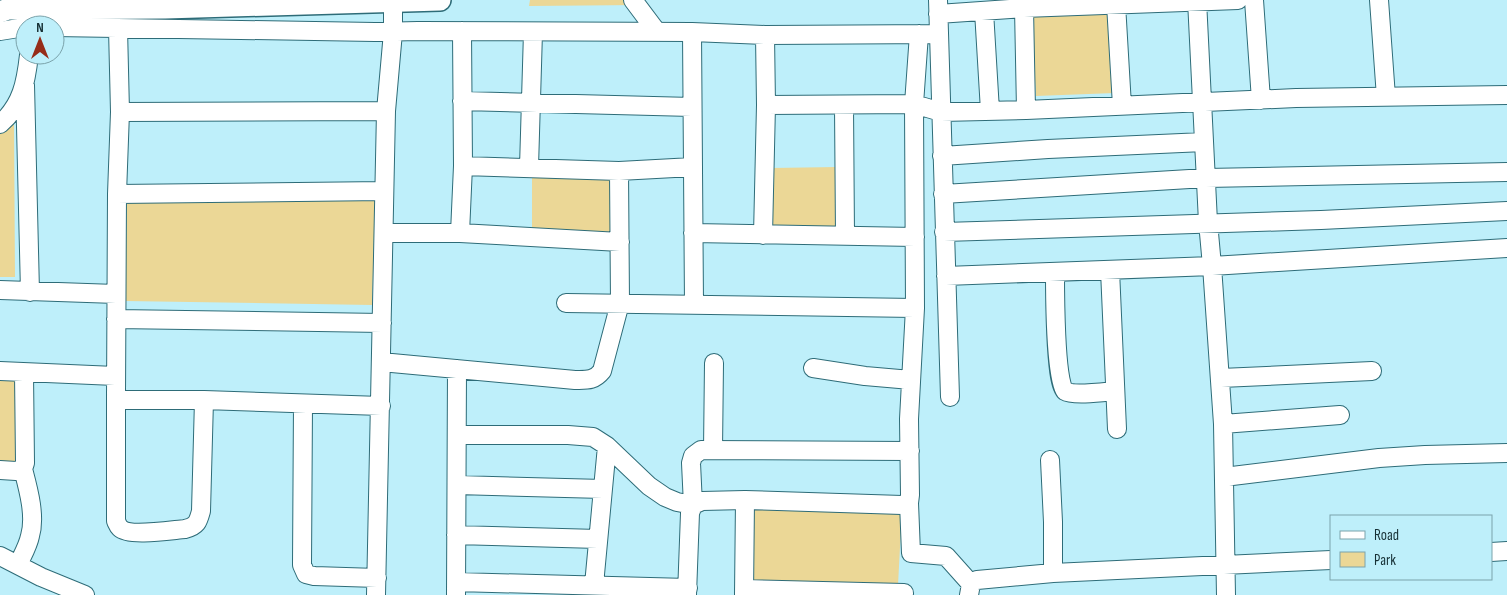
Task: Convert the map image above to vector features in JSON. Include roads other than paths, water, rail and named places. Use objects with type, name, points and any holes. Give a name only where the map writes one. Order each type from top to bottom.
[{"type":"main road","points":[[17,14],[96,5],[440,0]]},
{"type":"street","points":[[633,0],[657,32]]},
{"type":"street","points":[[950,397],[938,7],[984,11],[1238,0]]},
{"type":"street","points":[[1254,0],[1260,100]]},
{"type":"street","points":[[1379,0],[1386,97]]},
{"type":"street","points":[[303,404],[302,565],[306,574],[376,586],[386,111],[393,1]]},
{"type":"street","points":[[1197,1],[1208,222],[1221,378],[1226,595]]},
{"type":"street","points":[[1116,4],[1122,106]]},
{"type":"street","points":[[1024,8],[1026,110]]},
{"type":"street","points":[[984,11],[990,111]]},
{"type":"street","points":[[0,31],[17,14]]},
{"type":"street","points":[[65,27],[392,32],[692,32],[765,35],[939,34]]},
{"type":"street","points":[[118,28],[120,112],[115,376],[116,520],[120,528],[126,531],[137,532],[185,529],[193,527],[198,523],[201,511],[204,400]]},
{"type":"street","points":[[460,233],[463,166],[462,31]]},
{"type":"street","points":[[529,167],[533,32]]},
{"type":"street","points":[[692,32],[694,304]]},
{"type":"street","points":[[919,34],[914,104],[915,308],[909,419],[911,553],[946,556],[970,590],[977,580],[1053,573],[1330,560]]},
{"type":"street","points":[[763,235],[766,105],[765,35]]},
{"type":"street","points":[[28,65],[25,85],[30,292]]},
{"type":"street","points":[[0,124],[13,110],[25,85]]},
{"type":"street","points":[[766,105],[844,106],[914,104],[941,112],[1260,100],[1507,95]]},
{"type":"street","points":[[462,101],[692,107]]},
{"type":"street","points":[[844,106],[844,236]]},
{"type":"street","points":[[120,112],[386,111]]},
{"type":"street","points":[[942,156],[1204,142]]},
{"type":"street","points":[[463,166],[619,171],[693,167]]},
{"type":"street","points":[[381,362],[575,380],[597,378],[602,371],[620,303],[619,171]]},
{"type":"street","points":[[943,194],[1206,178],[1507,172]]},
{"type":"street","points":[[117,194],[384,191]]},
{"type":"street","points":[[944,232],[1208,222],[1321,220],[1507,211]]},
{"type":"street","points":[[384,233],[460,233],[620,242]]},
{"type":"street","points":[[693,233],[915,237]]},
{"type":"street","points":[[946,276],[1212,266],[1507,248]]},
{"type":"street","points":[[1110,270],[1117,429]]},
{"type":"street","points":[[1055,272],[1058,362],[1061,385],[1065,390],[1073,393],[1115,392]]},
{"type":"street","points":[[0,290],[116,294]]},
{"type":"street","points":[[566,303],[915,308]]},
{"type":"street","points":[[116,319],[382,323]]},
{"type":"street","points":[[713,450],[714,364]]},
{"type":"street","points":[[812,368],[911,385]]},
{"type":"street","points":[[457,369],[456,588],[594,586],[688,591],[690,513],[693,505],[691,463],[693,456],[701,450],[910,451]]},
{"type":"street","points":[[0,371],[115,376]]},
{"type":"street","points":[[1221,378],[1372,371]]},
{"type":"street","points":[[18,565],[31,535],[32,524],[28,488],[23,469],[25,463],[24,373]]},
{"type":"street","points":[[116,397],[122,400],[204,400],[381,406]]},
{"type":"street","points":[[1223,430],[1340,415]]},
{"type":"street","points":[[457,435],[583,436],[592,438],[607,446],[649,486],[665,497],[676,502],[693,505],[702,501],[745,500],[902,505],[909,503]]},
{"type":"street","points":[[594,586],[607,446]]},
{"type":"street","points":[[1224,472],[1379,458],[1507,453]]},
{"type":"street","points":[[1050,460],[1053,573]]},
{"type":"street","points":[[0,470],[16,471],[23,469]]},
{"type":"street","points":[[457,485],[603,489]]},
{"type":"street","points":[[745,500],[744,592],[904,593]]},
{"type":"street","points":[[456,535],[598,539]]},
{"type":"street","points":[[1492,552],[1507,551]]},
{"type":"street","points":[[0,556],[85,595]]}]
